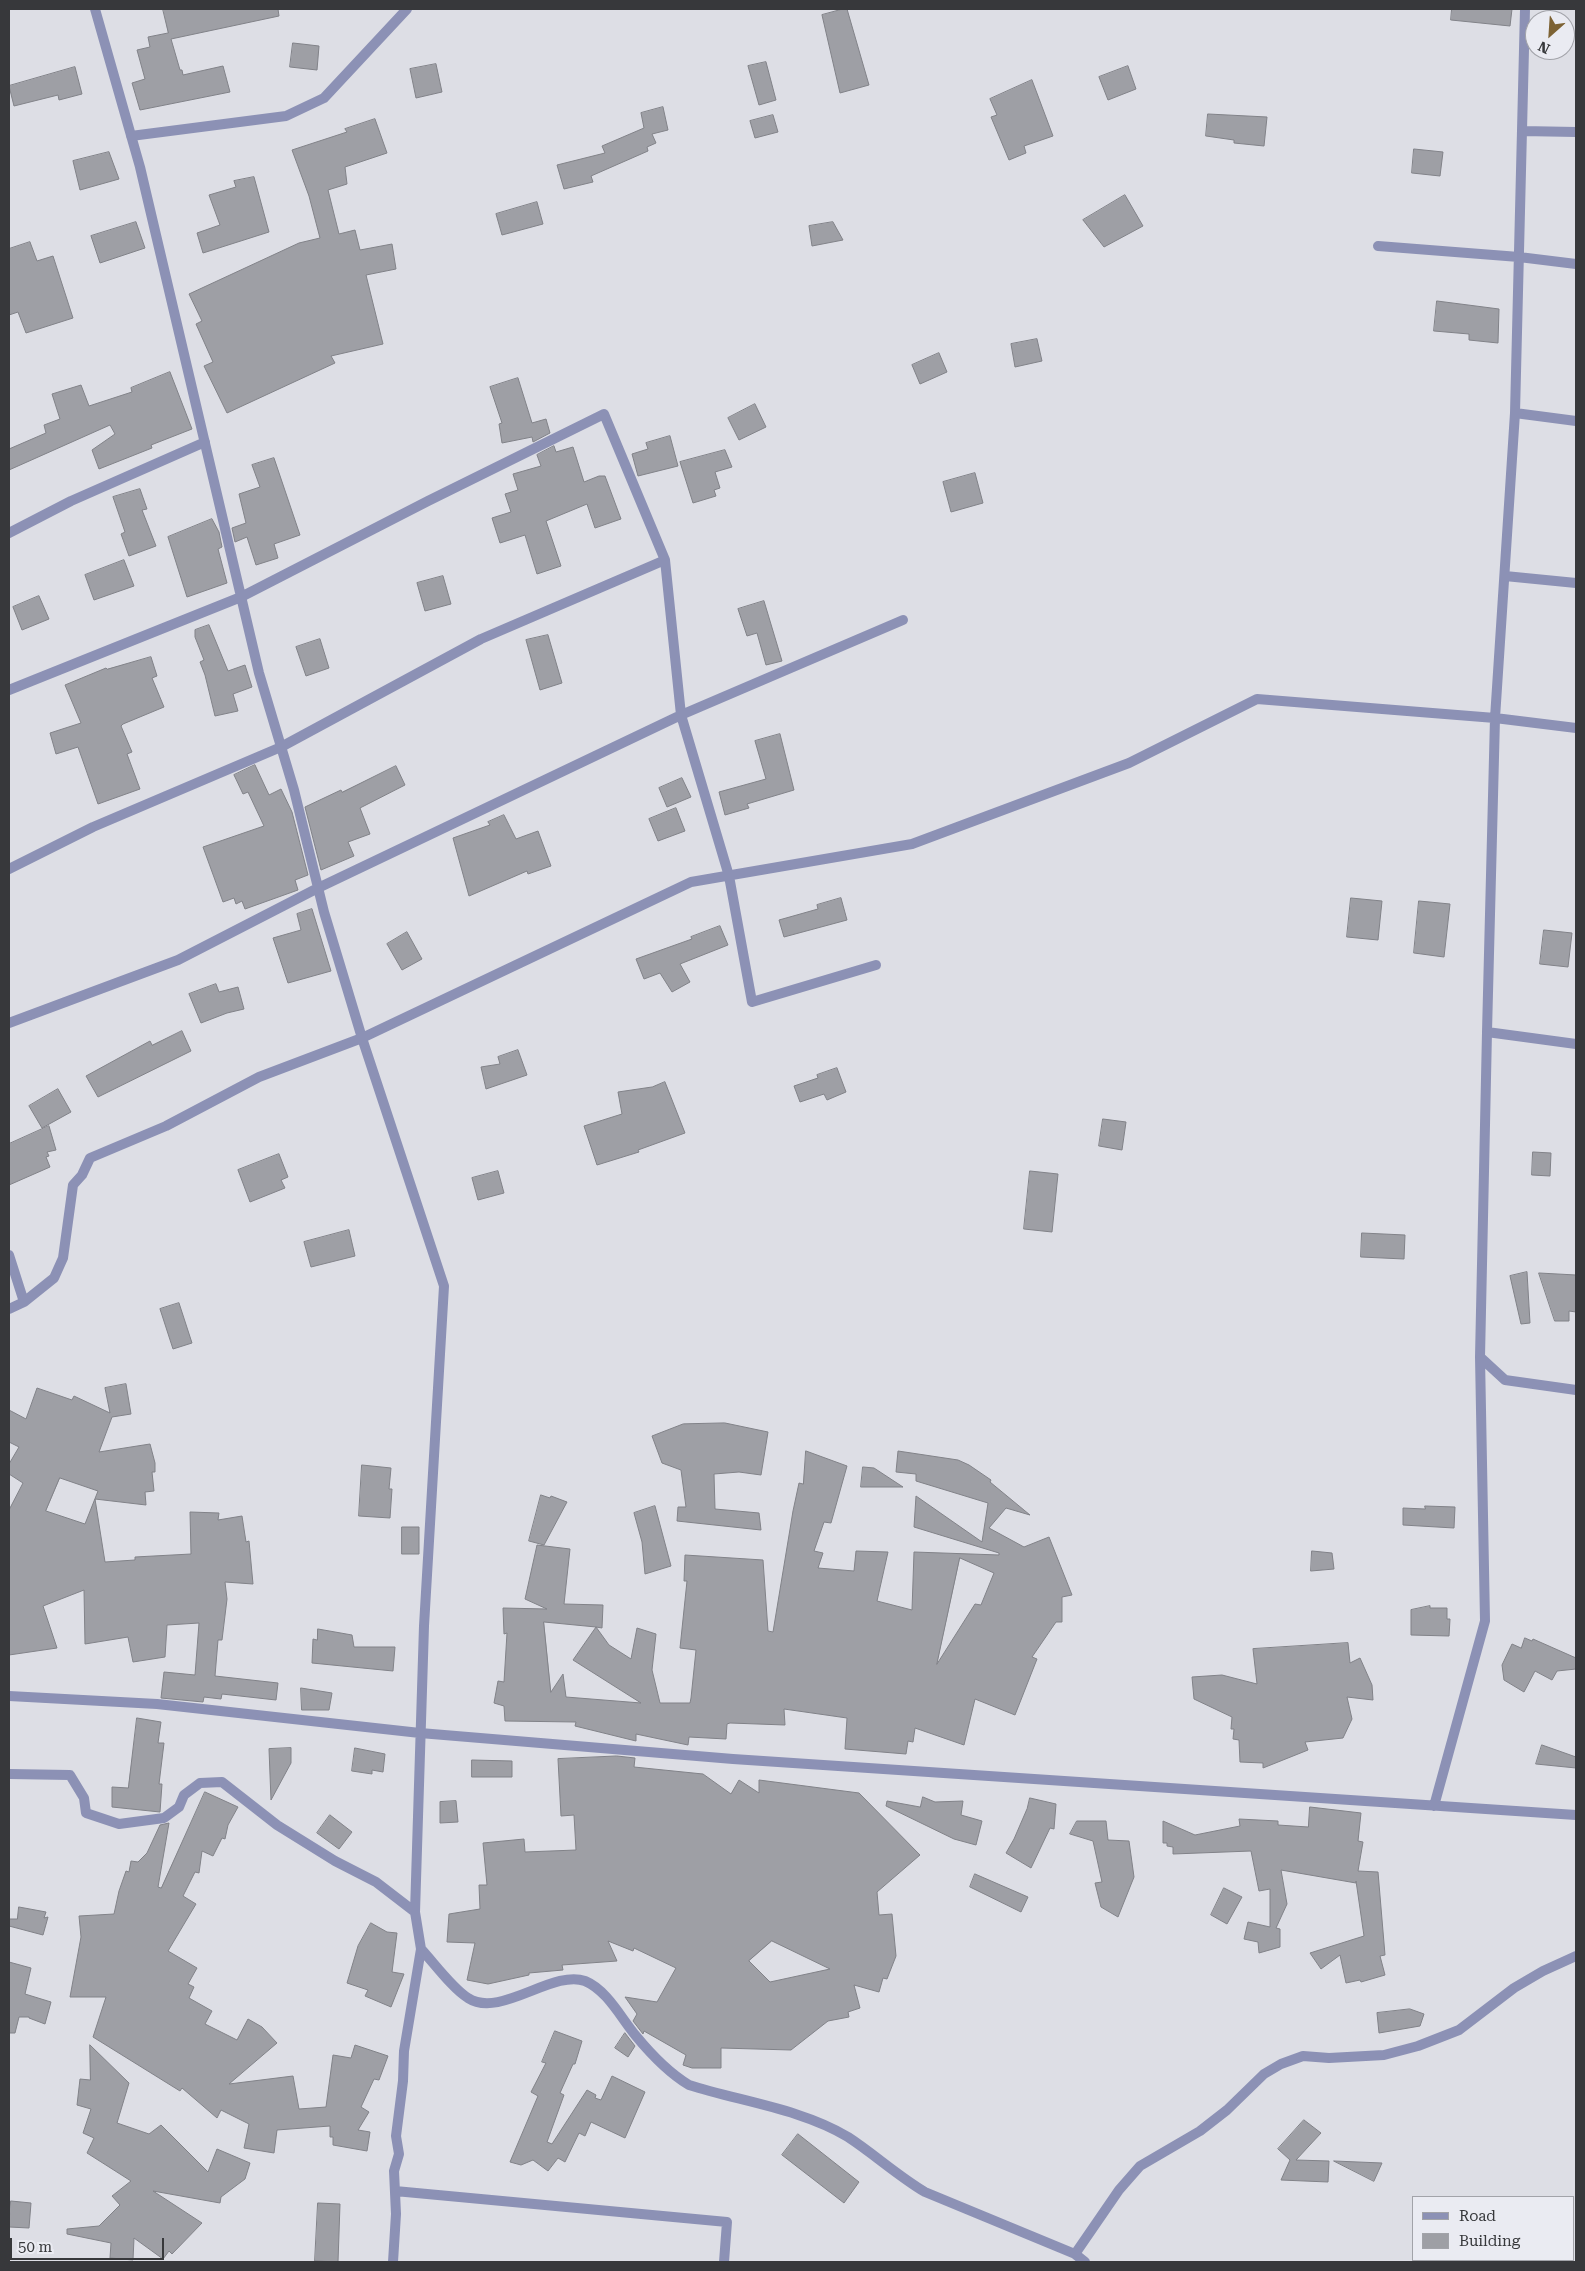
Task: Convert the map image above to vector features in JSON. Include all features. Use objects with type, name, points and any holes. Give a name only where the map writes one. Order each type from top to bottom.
[{"type":"street","points":[[95,9],[131,136],[259,673],[281,746],[318,888],[362,1038],[444,1286],[424,1616],[414,1912],[420,1949],[404,2051],[403,2081],[396,2136],[399,2154],[394,2171],[395,2242],[393,2262]]},
{"type":"street","points":[[131,136],[286,116],[306,108],[324,98],[406,9]]},
{"type":"street","points":[[1434,1806],[1485,1621],[1480,1357],[1487,1032],[1495,718],[1515,414],[1525,9]]},
{"type":"street","points":[[1522,130],[1576,132]]},
{"type":"street","points":[[1378,246],[1519,257],[1576,264]]},
{"type":"street","points":[[9,690],[241,597],[428,501],[604,414],[664,560],[682,715],[728,876],[752,1002],[876,966]]},
{"type":"street","points":[[1515,414],[1576,421]]},
{"type":"street","points":[[9,533],[71,501],[205,442]]},
{"type":"street","points":[[9,869],[93,827],[281,746],[481,639],[664,560]]},
{"type":"street","points":[[1505,576],[1576,583]]},
{"type":"street","points":[[9,1023],[178,960],[318,888],[682,715],[903,620]]},
{"type":"street","points":[[9,1309],[24,1302],[54,1278],[62,1258],[73,1185],[82,1175],[90,1158],[166,1126],[259,1077],[362,1038],[691,882],[912,844],[1129,763],[1257,699],[1495,718],[1576,728]]},
{"type":"street","points":[[1487,1032],[1576,1044]]},
{"type":"street","points":[[9,1255],[24,1302]]},
{"type":"street","points":[[1480,1357],[1505,1380],[1576,1390]]},
{"type":"street","points":[[9,1696],[157,1704],[420,1733],[733,1759],[1576,1815]]},
{"type":"street","points":[[9,1774],[70,1775],[84,1798],[86,1813],[119,1824],[164,1818],[179,1807],[184,1795],[200,1783],[222,1782],[277,1825],[335,1861],[376,1882],[414,1912]]},
{"type":"street","points":[[420,1949],[469,2000],[500,2002],[546,1985],[572,1980],[582,1980],[593,1985],[608,1999],[637,2037],[678,2078],[689,2084],[809,2120],[847,2137],[906,2181],[925,2192],[1074,2254],[1085,2262]]},
{"type":"street","points":[[1074,2254],[1119,2190],[1140,2166],[1200,2131],[1227,2110],[1264,2074],[1281,2064],[1303,2056],[1329,2058],[1384,2055],[1418,2046],[1459,2030],[1514,1988],[1543,1971],[1576,1956]]},
{"type":"street","points":[[395,2191],[727,2222],[724,2262]]},
{"type":"building","points":[[163,9],[278,9],[279,16],[171,39],[183,75],[223,66],[230,92],[140,110],[132,83],[145,79],[137,50],[150,47],[148,37],[168,33]]},
{"type":"building","points":[[847,9],[869,85],[840,93],[822,15]]},
{"type":"building","points":[[1452,9],[1512,9],[1510,26],[1451,20]]},
{"type":"building","points":[[293,43],[319,46],[317,70],[290,67]]},
{"type":"building","points":[[766,62],[776,100],[759,105],[748,66]]},
{"type":"building","points":[[436,64],[442,92],[416,98],[410,69]]},
{"type":"building","points":[[1128,66],[1136,89],[1108,100],[1099,77]]},
{"type":"building","points":[[75,67],[82,94],[59,100],[58,95],[14,106],[9,86]]},
{"type":"building","points":[[1032,80],[1053,136],[1024,146],[1026,153],[1009,160],[991,117],[997,115],[990,99]]},
{"type":"building","points":[[663,107],[668,130],[652,134],[656,143],[647,147],[648,151],[591,176],[593,182],[564,189],[557,165],[605,153],[602,146],[644,128],[641,113]]},
{"type":"building","points":[[1208,114],[1267,117],[1264,146],[1234,143],[1234,140],[1206,136]]},
{"type":"building","points":[[773,115],[778,132],[755,138],[750,121]]},
{"type":"building","points":[[375,119],[387,153],[345,167],[347,184],[328,190],[339,234],[355,230],[360,250],[392,244],[396,269],[366,275],[383,344],[331,356],[335,363],[227,413],[204,366],[213,362],[196,324],[202,321],[189,294],[299,243],[320,238],[309,196],[292,150],[347,132],[345,129]]},
{"type":"building","points":[[1414,149],[1443,152],[1440,176],[1412,173]]},
{"type":"building","points":[[109,152],[119,179],[80,190],[73,161]]},
{"type":"building","points":[[254,177],[269,232],[203,253],[197,233],[220,225],[209,195],[236,187],[234,181]]},
{"type":"building","points":[[1125,195],[1143,226],[1104,247],[1083,220]]},
{"type":"building","points":[[537,202],[543,224],[502,235],[496,214]]},
{"type":"building","points":[[136,222],[145,248],[100,263],[91,236]]},
{"type":"building","points":[[833,222],[843,240],[812,246],[809,226]]},
{"type":"building","points":[[30,242],[37,261],[53,256],[73,318],[26,333],[18,312],[9,315],[9,249]]},
{"type":"building","points":[[1437,301],[1499,309],[1498,343],[1469,340],[1469,334],[1434,331]]},
{"type":"building","points":[[1037,339],[1042,361],[1015,367],[1011,344]]},
{"type":"building","points":[[939,353],[947,372],[920,384],[912,365]]},
{"type":"building","points":[[170,372],[192,429],[151,445],[152,448],[99,469],[92,450],[115,434],[110,425],[9,470],[9,449],[46,433],[44,425],[60,419],[52,394],[81,385],[89,406],[132,392],[131,388]]},
{"type":"building","points":[[518,378],[532,423],[546,419],[550,433],[533,442],[532,437],[502,443],[499,424],[502,423],[490,387]]},
{"type":"building","points":[[755,404],[766,427],[739,440],[728,418]]},
{"type":"building","points":[[670,436],[678,466],[638,476],[632,454],[648,449],[646,443]]},
{"type":"building","points":[[554,446],[556,452],[573,447],[584,482],[599,476],[605,476],[621,519],[595,528],[587,504],[546,521],[561,566],[537,574],[525,535],[500,543],[492,518],[511,512],[505,494],[518,490],[513,474],[541,466],[537,455]]},
{"type":"building","points":[[725,450],[732,467],[715,472],[720,488],[714,490],[716,496],[693,503],[680,462]]},
{"type":"building","points":[[274,458],[300,535],[274,544],[278,558],[256,565],[247,537],[235,542],[232,528],[246,523],[239,494],[260,487],[252,465]]},
{"type":"building","points":[[975,473],[983,503],[951,512],[943,482]]},
{"type":"building","points":[[140,489],[147,509],[142,510],[156,546],[129,556],[121,534],[125,532],[113,497]]},
{"type":"building","points":[[212,519],[219,532],[222,547],[218,549],[227,583],[187,597],[168,537]]},
{"type":"building","points":[[124,560],[134,586],[94,600],[85,575]]},
{"type":"building","points":[[443,576],[451,604],[425,611],[417,583]]},
{"type":"building","points":[[39,596],[49,619],[22,630],[13,607]]},
{"type":"building","points":[[764,601],[782,661],[766,665],[757,633],[747,636],[738,609]]},
{"type":"building","points":[[209,625],[228,671],[245,665],[252,687],[233,694],[238,711],[215,716],[200,662],[204,660],[195,637],[195,630]]},
{"type":"building","points":[[548,635],[562,683],[540,690],[526,640]]},
{"type":"building","points":[[320,639],[329,668],[306,676],[296,647]]},
{"type":"building","points":[[151,657],[157,676],[152,678],[164,707],[121,726],[132,752],[127,754],[140,789],[98,804],[78,747],[56,754],[50,733],[81,723],[65,685],[106,668]]},
{"type":"building","points":[[780,734],[794,790],[747,804],[749,808],[725,815],[719,792],[766,779],[755,741]]},
{"type":"building","points":[[255,765],[269,795],[281,789],[292,812],[308,875],[295,880],[298,890],[245,909],[242,901],[236,904],[234,898],[223,902],[203,847],[264,826],[248,792],[243,794],[234,775]]},
{"type":"building","points":[[396,766],[405,785],[360,808],[370,834],[348,842],[354,856],[321,870],[305,807],[341,790],[342,792]]},
{"type":"building","points":[[682,778],[691,797],[667,807],[659,788]]},
{"type":"building","points":[[676,808],[685,831],[658,841],[649,819]]},
{"type":"building","points":[[504,815],[516,839],[538,831],[551,866],[528,874],[527,871],[469,896],[453,838],[490,825],[488,822]]},
{"type":"building","points":[[841,898],[847,920],[784,937],[779,920],[818,909],[817,905]]},
{"type":"building","points":[[1351,898],[1382,901],[1378,940],[1347,937]]},
{"type":"building","points":[[1419,901],[1450,904],[1444,957],[1414,953]]},
{"type":"building","points":[[312,909],[331,971],[288,983],[273,938],[301,930],[297,914]]},
{"type":"building","points":[[720,926],[728,945],[680,964],[690,982],[672,992],[660,973],[644,979],[636,959],[692,939],[691,937]]},
{"type":"building","points":[[1544,930],[1572,933],[1568,967],[1540,964]]},
{"type":"building","points":[[407,932],[422,959],[402,970],[387,944]]},
{"type":"building","points":[[216,984],[219,992],[238,987],[244,1009],[201,1023],[189,994]]},
{"type":"building","points":[[182,1031],[191,1051],[98,1097],[86,1076],[150,1041],[152,1045]]},
{"type":"building","points":[[518,1050],[527,1075],[486,1089],[481,1067],[500,1064],[498,1057]]},
{"type":"building","points":[[837,1068],[846,1092],[827,1100],[824,1094],[800,1102],[794,1086],[818,1078],[817,1075]]},
{"type":"building","points":[[665,1082],[685,1133],[638,1150],[639,1152],[597,1165],[584,1126],[622,1114],[618,1092],[652,1087]]},
{"type":"building","points":[[58,1089],[71,1112],[42,1128],[29,1106]]},
{"type":"building","points":[[1103,1119],[1126,1122],[1122,1150],[1099,1146]]},
{"type":"building","points":[[49,1126],[56,1150],[47,1152],[49,1156],[46,1157],[50,1167],[9,1185],[9,1144]]},
{"type":"building","points":[[1533,1152],[1551,1153],[1550,1176],[1532,1175]]},
{"type":"building","points":[[279,1154],[288,1177],[281,1180],[285,1188],[250,1202],[238,1170]]},
{"type":"building","points":[[498,1171],[504,1193],[478,1200],[472,1178]]},
{"type":"building","points":[[1030,1171],[1058,1174],[1052,1232],[1024,1229]]},
{"type":"building","points":[[349,1230],[355,1256],[311,1267],[304,1242]]},
{"type":"building","points":[[1362,1233],[1405,1235],[1404,1259],[1361,1257]]},
{"type":"building","points":[[1527,1272],[1530,1323],[1521,1324],[1510,1276]]},
{"type":"building","points":[[1539,1273],[1576,1275],[1576,1312],[1569,1311],[1569,1321],[1555,1321]]},
{"type":"building","points":[[179,1303],[192,1343],[173,1349],[160,1309]]},
{"type":"building","points":[[126,1384],[131,1414],[112,1417],[99,1452],[150,1444],[155,1463],[155,1472],[152,1472],[154,1491],[145,1492],[146,1505],[95,1499],[105,1562],[135,1560],[135,1557],[191,1554],[190,1512],[219,1513],[218,1520],[242,1516],[246,1542],[249,1541],[253,1584],[225,1582],[227,1599],[222,1640],[218,1640],[215,1676],[278,1683],[276,1700],[222,1694],[221,1699],[204,1697],[203,1702],[161,1698],[164,1672],[195,1675],[199,1623],[167,1625],[165,1657],[133,1662],[128,1637],[85,1644],[84,1590],[43,1606],[57,1648],[9,1655],[9,1510],[23,1483],[9,1474],[9,1464],[19,1447],[9,1442],[9,1410],[26,1419],[37,1388],[72,1400],[74,1396],[110,1413],[105,1388]],"holes":[[[60,1478],[98,1491],[85,1524],[46,1511]]]},
{"type":"building","points":[[725,1423],[768,1432],[761,1475],[739,1472],[714,1474],[715,1509],[759,1513],[761,1530],[677,1521],[678,1507],[686,1507],[681,1470],[662,1463],[652,1436],[683,1424]]},
{"type":"building","points":[[806,1451],[847,1466],[831,1523],[824,1522],[814,1551],[823,1553],[818,1568],[854,1571],[856,1551],[888,1552],[877,1601],[912,1610],[914,1552],[999,1555],[999,1553],[914,1527],[916,1496],[982,1542],[988,1503],[916,1481],[916,1474],[896,1472],[898,1451],[958,1460],[969,1465],[991,1480],[990,1482],[1030,1515],[1006,1508],[989,1528],[1024,1547],[1049,1537],[1072,1595],[1062,1597],[1062,1622],[1056,1622],[1032,1657],[1037,1659],[1015,1715],[975,1699],[964,1745],[915,1728],[913,1742],[908,1741],[906,1754],[845,1749],[847,1718],[784,1709],[785,1725],[730,1723],[727,1724],[726,1739],[689,1737],[688,1745],[636,1734],[636,1741],[575,1726],[576,1722],[505,1721],[504,1706],[494,1703],[498,1681],[504,1682],[507,1633],[504,1634],[503,1608],[547,1609],[525,1599],[537,1545],[570,1549],[564,1604],[603,1605],[602,1628],[596,1627],[609,1645],[631,1659],[637,1628],[656,1634],[652,1670],[660,1703],[690,1703],[696,1650],[680,1648],[687,1581],[684,1581],[685,1555],[763,1560],[768,1631],[773,1632],[793,1511],[799,1483],[803,1484]],"holes":[[[960,1558],[994,1573],[981,1605],[975,1604],[937,1664]],[[544,1622],[596,1627],[573,1660],[641,1703],[566,1697],[563,1674],[551,1692]]]},
{"type":"building","points":[[362,1465],[391,1468],[389,1489],[392,1489],[390,1518],[359,1516]]},
{"type":"building","points":[[863,1467],[874,1468],[903,1487],[861,1487]]},
{"type":"building","points":[[541,1495],[550,1498],[551,1496],[567,1502],[544,1545],[529,1541]]},
{"type":"building","points":[[655,1506],[671,1566],[645,1574],[642,1542],[634,1513]]},
{"type":"building","points":[[1425,1506],[1455,1507],[1454,1528],[1403,1525],[1403,1508],[1425,1509]]},
{"type":"building","points":[[402,1527],[419,1527],[419,1554],[402,1554]]},
{"type":"building","points":[[1312,1551],[1332,1553],[1334,1569],[1311,1571]]},
{"type":"building","points":[[1430,1606],[1430,1608],[1447,1608],[1447,1619],[1450,1619],[1449,1636],[1411,1635],[1411,1610]]},
{"type":"building","points":[[318,1629],[352,1635],[354,1647],[395,1647],[393,1671],[312,1663],[313,1639],[317,1640]]},
{"type":"building","points":[[1525,1638],[1532,1641],[1533,1639],[1576,1658],[1576,1669],[1557,1671],[1552,1680],[1535,1671],[1524,1692],[1504,1680],[1502,1665],[1512,1644],[1521,1648]]},
{"type":"building","points":[[1348,1643],[1350,1663],[1360,1658],[1372,1685],[1373,1700],[1347,1697],[1352,1719],[1343,1738],[1305,1742],[1308,1750],[1263,1768],[1263,1763],[1240,1762],[1239,1740],[1233,1739],[1234,1729],[1231,1729],[1232,1717],[1194,1699],[1192,1677],[1222,1675],[1257,1684],[1253,1649]]},
{"type":"building","points":[[301,1688],[332,1693],[329,1710],[302,1710]]},
{"type":"building","points":[[137,1718],[161,1722],[158,1743],[164,1743],[159,1784],[162,1784],[160,1812],[112,1807],[112,1787],[128,1788]]},
{"type":"building","points":[[1542,1745],[1576,1757],[1576,1768],[1536,1764]]},
{"type":"building","points":[[291,1748],[291,1763],[271,1800],[269,1749]]},
{"type":"building","points":[[355,1748],[385,1754],[383,1772],[372,1770],[372,1774],[352,1771]]},
{"type":"building","points":[[617,1756],[635,1758],[634,1767],[703,1774],[731,1794],[739,1780],[759,1793],[759,1780],[859,1793],[920,1855],[877,1892],[879,1915],[892,1914],[896,1956],[887,1979],[883,1978],[879,1992],[854,1985],[860,2008],[848,2012],[849,2017],[828,2021],[791,2050],[721,2048],[721,2068],[692,2068],[683,2065],[686,2055],[644,2031],[643,2034],[633,2021],[637,2014],[625,1997],[657,2002],[676,1968],[634,1948],[633,1951],[608,1941],[617,1961],[562,1965],[563,1970],[529,1973],[529,1975],[488,1984],[467,1980],[475,1943],[447,1942],[449,1914],[480,1909],[479,1885],[487,1885],[483,1843],[524,1839],[525,1852],[576,1850],[574,1815],[561,1816],[558,1759]],"holes":[[[772,1941],[830,1969],[770,1982],[749,1961]]]},
{"type":"building","points":[[472,1760],[512,1761],[512,1777],[472,1777]]},
{"type":"building","points":[[205,1792],[238,1807],[228,1825],[225,1839],[222,1838],[213,1856],[202,1851],[199,1873],[195,1872],[183,1896],[196,1904],[168,1951],[197,1968],[188,1984],[194,1987],[189,1998],[212,2011],[205,2024],[237,2040],[248,2019],[262,2027],[277,2043],[229,2084],[293,2076],[299,2109],[326,2107],[333,2055],[351,2058],[355,2045],[388,2056],[379,2080],[374,2079],[361,2107],[369,2112],[358,2130],[370,2132],[367,2151],[333,2145],[333,2137],[330,2137],[330,2126],[277,2130],[274,2153],[244,2148],[249,2124],[221,2110],[217,2118],[182,2088],[180,2091],[93,2037],[106,1997],[70,1997],[81,1937],[79,1916],[114,1914],[119,1891],[126,1871],[129,1872],[131,1861],[138,1862],[147,1853],[160,1825],[169,1823],[158,1887],[161,1888]]},
{"type":"building","points":[[923,1797],[935,1802],[963,1801],[961,1815],[982,1821],[976,1845],[954,1839],[886,1806],[887,1801],[920,1807]]},
{"type":"building","points":[[1030,1798],[1056,1804],[1054,1829],[1050,1828],[1031,1868],[1006,1853],[1014,1839]]},
{"type":"building","points":[[456,1801],[458,1822],[440,1823],[440,1802]]},
{"type":"building","points":[[1310,1807],[1361,1813],[1358,1841],[1363,1842],[1358,1871],[1378,1872],[1385,1955],[1380,1956],[1385,1975],[1361,1982],[1360,1980],[1346,1983],[1340,1955],[1321,1969],[1310,1953],[1364,1936],[1356,1881],[1356,1883],[1281,1870],[1287,1904],[1276,1928],[1280,1929],[1280,1947],[1259,1953],[1258,1942],[1244,1939],[1248,1922],[1270,1927],[1270,1889],[1259,1891],[1251,1851],[1173,1854],[1173,1847],[1163,1843],[1163,1821],[1195,1835],[1240,1826],[1239,1819],[1278,1821],[1278,1825],[1308,1827]]},
{"type":"building","points":[[330,1815],[352,1832],[339,1849],[317,1833]]},
{"type":"building","points":[[1077,1821],[1106,1821],[1108,1840],[1129,1841],[1134,1877],[1118,1917],[1101,1907],[1095,1883],[1102,1882],[1093,1841],[1070,1834]]},
{"type":"building","points":[[975,1874],[1028,1897],[1021,1912],[970,1887]]},
{"type":"building","points":[[1224,1888],[1242,1897],[1227,1924],[1211,1915]]},
{"type":"building","points":[[19,1907],[46,1912],[44,1918],[48,1917],[43,1935],[9,1926],[9,1919],[17,1919]]},
{"type":"building","points":[[371,1923],[387,1932],[397,1933],[392,1972],[404,1974],[391,2007],[365,1996],[368,1990],[347,1983],[358,1946]]},
{"type":"building","points":[[9,1962],[31,1968],[25,1994],[51,2002],[45,2024],[29,2017],[19,2017],[15,2033],[9,2033]]},
{"type":"building","points":[[1410,2009],[1424,2014],[1420,2026],[1379,2033],[1377,2013]]},
{"type":"building","points":[[555,2031],[582,2041],[575,2064],[573,2064],[560,2093],[564,2095],[547,2142],[552,2144],[587,2090],[596,2095],[595,2098],[601,2100],[612,2076],[645,2092],[625,2138],[591,2122],[585,2136],[579,2133],[565,2162],[558,2158],[548,2171],[533,2160],[521,2165],[510,2162],[538,2096],[531,2092],[546,2063],[542,2062]]},
{"type":"building","points":[[625,2033],[635,2046],[628,2057],[615,2048]]},
{"type":"building","points":[[90,2045],[129,2083],[117,2123],[149,2134],[161,2125],[208,2172],[217,2149],[250,2163],[245,2179],[221,2197],[220,2203],[153,2191],[202,2223],[172,2254],[169,2251],[163,2259],[134,2238],[133,2260],[110,2258],[111,2243],[67,2234],[67,2229],[99,2226],[120,2205],[112,2196],[131,2181],[87,2153],[94,2138],[83,2133],[91,2109],[77,2105],[80,2079],[90,2080]]},
{"type":"building","points":[[1304,2120],[1321,2133],[1296,2160],[1329,2161],[1328,2182],[1281,2180],[1290,2160],[1278,2149]]},
{"type":"building","points":[[798,2134],[859,2182],[844,2203],[782,2155]]},
{"type":"building","points":[[1334,2161],[1382,2163],[1374,2181]]},
{"type":"building","points":[[11,2201],[31,2203],[29,2228],[9,2227]]},
{"type":"building","points":[[318,2203],[340,2204],[338,2262],[315,2261]]}]
